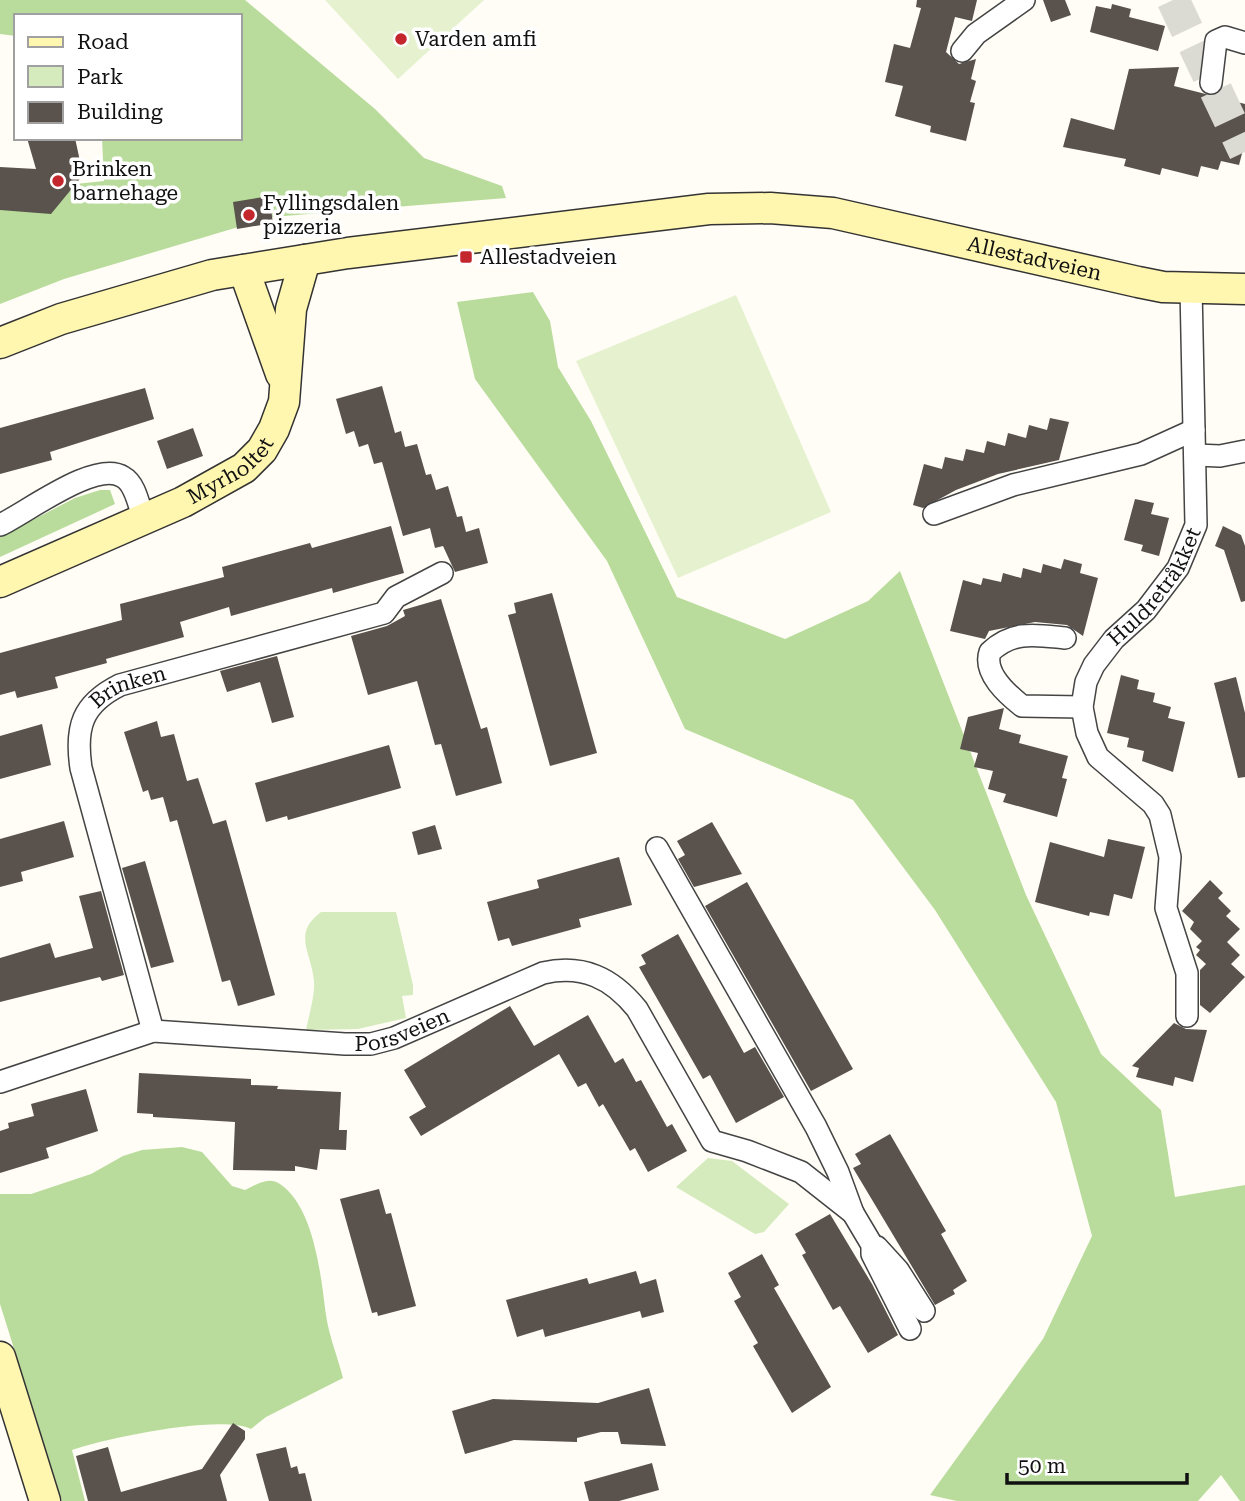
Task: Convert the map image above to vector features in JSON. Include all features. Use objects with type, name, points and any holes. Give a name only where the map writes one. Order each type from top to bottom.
[{"type":"main road","name":"Allestadveien","points":[[305,260],[731,208],[833,213],[1098,274],[1191,288],[1245,289]]},
{"type":"main road","points":[[0,343],[122,300],[244,270],[305,260]]},
{"type":"main road","name":"Myrholtet","points":[[0,582],[213,487],[244,467],[262,450],[274,429],[286,391],[291,309],[305,260]]},
{"type":"main road","points":[[244,270],[262,315],[286,391]]},
{"type":"main road","points":[[1,1362],[45,1501]]},
{"type":"street","points":[[962,51],[976,34],[1024,0]]},
{"type":"street","points":[[1210,83],[1216,41],[1225,37],[1245,43]]},
{"type":"street","name":"Huldretråkket","points":[[1187,1016],[1187,973],[1166,908],[1170,857],[1160,816],[1153,804],[1098,757],[1087,733],[1082,707],[1086,682],[1094,665],[1114,639],[1146,611],[1188,552],[1196,525],[1191,288]]},
{"type":"street","points":[[934,514],[1013,485],[1142,454],[1194,430]]},
{"type":"street","points":[[1196,455],[1220,456],[1245,451]]},
{"type":"street","points":[[0,525],[78,481],[107,472],[122,476],[131,484],[144,520]]},
{"type":"street","name":"Brinken","points":[[153,1031],[81,768],[78,746],[80,727],[89,709],[101,695],[120,685],[384,612],[396,597],[442,573]]},
{"type":"street","points":[[1065,638],[1031,634],[1002,640],[990,652],[990,667],[997,681],[1022,706],[1082,707]]},
{"type":"street","points":[[657,848],[816,1127],[838,1172],[853,1213],[873,1245],[882,1249],[898,1270],[924,1311]]},
{"type":"street","name":"Porsveien","points":[[0,1082],[153,1031],[265,1041],[371,1044],[394,1038],[543,973],[562,969],[586,971],[622,989],[637,1009],[712,1141],[801,1172],[853,1213]]},
{"type":"street","points":[[873,1245],[872,1254],[910,1329]]},
{"type":"green space","points":[[0,0],[245,0],[375,109],[424,158],[502,186],[506,198],[272,217],[64,279],[0,304],[0,192],[104,181],[102,140],[242,140],[242,14],[14,14],[14,36],[0,34]]},
{"type":"green space","name":"Varden amfi","points":[[325,0],[484,0],[398,79]]},
{"type":"green space","points":[[533,292],[550,321],[558,367],[591,421],[677,597],[785,639],[868,601],[900,571],[1026,895],[1101,1054],[1161,1110],[1175,1197],[1245,1185],[1245,1501],[1240,1501],[1221,1475],[1198,1501],[957,1501],[930,1495],[1043,1339],[1092,1236],[1056,1102],[935,910],[853,800],[685,729],[607,561],[475,379],[457,302]]},
{"type":"green space","points":[[736,295],[831,512],[678,578],[576,361]]},
{"type":"green space","points":[[100,490],[110,490],[115,504],[0,557],[0,537],[75,498]]},
{"type":"green space","points":[[321,912],[396,912],[413,985],[413,995],[402,996],[406,1018],[358,1029],[306,1030],[314,981],[305,936],[312,920]]},
{"type":"green space","points":[[182,1147],[202,1152],[232,1186],[245,1190],[271,1181],[280,1184],[292,1195],[309,1226],[322,1282],[327,1323],[343,1378],[266,1417],[251,1429],[215,1424],[163,1429],[72,1450],[85,1501],[62,1501],[0,1304],[0,1194],[31,1194],[91,1174],[123,1156],[142,1150]]},
{"type":"green space","points":[[708,1158],[732,1161],[789,1204],[764,1232],[755,1234],[676,1187]]},
{"type":"building","points":[[917,0],[977,0],[972,21],[955,17],[946,52],[959,64],[976,59],[971,79],[976,81],[970,102],[975,103],[966,141],[930,132],[931,126],[895,116],[903,86],[885,82],[894,44],[910,48],[921,8],[916,7]]},
{"type":"building","points":[[1043,0],[1065,0],[1071,15],[1051,22]]},
{"type":"building","points":[[1112,4],[1131,9],[1129,17],[1165,26],[1158,51],[1090,32],[1096,6],[1111,9]]},
{"type":"building","points":[[1179,67],[1174,86],[1245,104],[1245,142],[1239,165],[1221,161],[1218,170],[1201,166],[1198,177],[1162,168],[1160,175],[1124,166],[1126,159],[1063,147],[1071,118],[1114,130],[1129,69]]},
{"type":"building","points":[[28,140],[75,140],[83,175],[51,214],[0,210],[0,167],[36,169]]},
{"type":"building","points":[[269,196],[273,223],[237,229],[233,202]]},
{"type":"building","points":[[382,386],[395,433],[401,431],[405,447],[417,444],[426,475],[431,474],[436,490],[448,486],[457,517],[462,516],[466,532],[479,528],[488,563],[455,572],[443,546],[435,548],[430,528],[403,536],[382,462],[374,464],[368,444],[359,447],[354,431],[346,434],[336,399]]},
{"type":"building","points":[[145,388],[154,419],[50,452],[52,460],[0,474],[0,428]]},
{"type":"building","points":[[1050,418],[1069,422],[1059,460],[998,474],[956,490],[923,508],[913,505],[924,464],[942,469],[945,457],[963,461],[966,449],[984,453],[987,441],[1005,446],[1008,433],[1026,438],[1029,425],[1047,430]]},
{"type":"building","points":[[193,428],[203,456],[167,469],[157,441]]},
{"type":"building","points":[[1135,499],[1154,503],[1151,514],[1169,518],[1159,556],[1141,551],[1143,545],[1124,540]]},
{"type":"building","points":[[391,526],[404,573],[333,593],[332,588],[231,616],[229,607],[180,622],[184,637],[55,677],[58,688],[17,698],[15,691],[0,695],[0,653],[122,620],[120,604],[224,577],[222,567],[310,543],[312,548]]},
{"type":"building","points":[[1223,526],[1241,535],[1245,546],[1245,601],[1241,602],[1224,550],[1215,546]]},
{"type":"building","points":[[1064,559],[1082,564],[1080,573],[1098,578],[1083,636],[1067,625],[1035,622],[989,631],[985,639],[950,631],[963,580],[981,585],[983,578],[1001,582],[1003,573],[1021,578],[1023,568],[1041,573],[1043,564],[1061,569]]},
{"type":"building","points":[[552,593],[597,753],[550,766],[508,615],[516,613],[514,603]]},
{"type":"building","points":[[441,599],[481,729],[487,727],[502,783],[456,796],[441,744],[435,745],[417,681],[368,695],[351,636],[387,626],[405,616],[403,610]]},
{"type":"building","points":[[277,656],[294,717],[272,723],[260,682],[227,692],[220,671]]},
{"type":"building","points":[[1121,675],[1139,680],[1137,689],[1155,693],[1153,702],[1171,707],[1168,718],[1185,722],[1173,772],[1142,761],[1144,751],[1127,747],[1129,738],[1107,733]]},
{"type":"building","points":[[1236,677],[1245,713],[1245,777],[1238,778],[1214,683]]},
{"type":"building","points":[[1004,708],[999,729],[1021,735],[1019,743],[1068,756],[1062,778],[1067,779],[1057,817],[1003,802],[1006,794],[988,789],[993,771],[974,767],[978,753],[960,749],[968,717]]},
{"type":"building","points":[[157,721],[161,737],[174,734],[187,781],[198,778],[213,824],[226,820],[275,995],[238,1006],[230,980],[222,982],[177,820],[170,822],[163,797],[151,800],[148,790],[143,792],[124,732]]},
{"type":"building","points":[[42,724],[51,765],[0,779],[0,736]]},
{"type":"building","points":[[389,745],[401,788],[288,820],[287,816],[266,822],[255,783]]},
{"type":"building","points":[[64,821],[74,857],[21,872],[23,881],[0,887],[0,839]]},
{"type":"building","points":[[712,822],[742,874],[694,887],[678,859],[685,855],[677,841]]},
{"type":"building","points":[[435,825],[442,849],[418,855],[412,832]]},
{"type":"building","points":[[1108,839],[1145,847],[1132,899],[1114,894],[1109,916],[1090,912],[1089,916],[1035,902],[1050,842],[1104,857]]},
{"type":"building","points":[[619,857],[632,905],[579,919],[581,927],[512,946],[509,938],[498,941],[487,902],[539,888],[537,880]]},
{"type":"building","points":[[145,861],[174,962],[151,968],[122,868]]},
{"type":"building","points":[[1210,880],[1223,893],[1218,898],[1231,911],[1226,916],[1240,929],[1227,942],[1240,955],[1231,964],[1245,977],[1210,1013],[1200,1005],[1200,970],[1206,964],[1196,955],[1200,950],[1196,947],[1202,941],[1190,929],[1194,922],[1182,911]]},
{"type":"building","points":[[747,882],[853,1069],[811,1091],[705,906]]},
{"type":"building","points":[[101,891],[124,975],[102,981],[100,977],[0,1002],[0,958],[50,943],[55,958],[93,948],[79,896]]},
{"type":"building","points":[[678,934],[744,1053],[755,1047],[784,1097],[736,1123],[710,1075],[703,1079],[639,967],[646,964],[641,955]]},
{"type":"building","points":[[510,1006],[534,1046],[588,1015],[615,1063],[623,1058],[636,1082],[641,1080],[667,1127],[672,1124],[687,1151],[648,1172],[635,1148],[630,1151],[603,1104],[599,1107],[586,1083],[578,1087],[559,1054],[421,1136],[409,1117],[426,1107],[404,1070]]},
{"type":"building","points":[[1174,1023],[1186,1029],[1207,1030],[1193,1082],[1175,1077],[1173,1086],[1136,1077],[1139,1068],[1132,1066]]},
{"type":"building","points":[[139,1073],[251,1079],[251,1085],[278,1086],[277,1089],[341,1092],[339,1130],[347,1130],[346,1150],[320,1149],[317,1170],[295,1166],[295,1171],[233,1170],[235,1122],[153,1117],[153,1114],[137,1113]]},
{"type":"building","points":[[86,1089],[98,1131],[46,1148],[49,1158],[0,1173],[0,1131],[9,1128],[8,1123],[34,1116],[31,1104]]},
{"type":"building","points":[[890,1134],[946,1231],[941,1234],[967,1281],[953,1290],[955,1294],[935,1305],[853,1168],[861,1164],[855,1154]]},
{"type":"building","points":[[379,1189],[386,1214],[391,1213],[416,1306],[378,1316],[377,1312],[372,1313],[340,1199]]},
{"type":"building","points":[[830,1214],[872,1284],[898,1335],[868,1353],[840,1306],[833,1310],[802,1255],[806,1253],[795,1234]]},
{"type":"building","points":[[762,1254],[779,1285],[774,1288],[831,1387],[792,1413],[753,1346],[758,1343],[734,1301],[741,1297],[728,1273]]},
{"type":"building","points":[[636,1271],[640,1284],[656,1279],[664,1312],[642,1318],[640,1311],[545,1337],[543,1329],[517,1337],[506,1300],[587,1278],[589,1284]]},
{"type":"building","points":[[649,1388],[666,1446],[621,1444],[618,1432],[601,1432],[577,1438],[577,1442],[514,1440],[465,1454],[452,1411],[493,1399],[598,1403]]},
{"type":"building","points":[[233,1423],[245,1431],[245,1439],[220,1475],[227,1501],[88,1501],[76,1456],[108,1447],[121,1492],[202,1469]]},
{"type":"building","points":[[286,1447],[291,1468],[297,1466],[299,1474],[305,1473],[312,1501],[269,1501],[256,1454]]},
{"type":"building","points":[[652,1463],[659,1490],[619,1501],[589,1501],[584,1482]]},
{"type":"tunnel","points":[[1173,0],[1245,152]]},
{"type":"place","name":"Varden amfi","points":[[401,39]]},
{"type":"place","name":"Brinken barnehage","points":[[58,181]]},
{"type":"place","name":"Fyllingsdalen pizzeria","points":[[249,215]]},
{"type":"place","name":"Allestadveien","points":[[466,257]]}]
